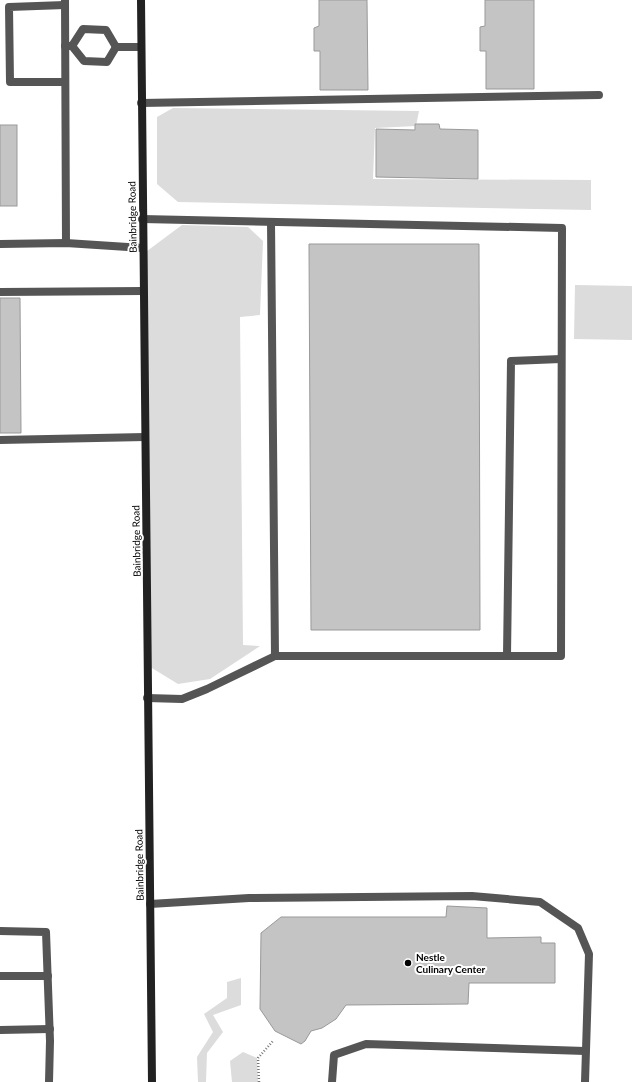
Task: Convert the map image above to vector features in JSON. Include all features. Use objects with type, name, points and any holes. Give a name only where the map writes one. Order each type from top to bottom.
[{"type":"street","name":"Bainbridge Road","points":[[141,0],[142,219],[152,1082]]},
{"type":"lane","points":[[65,82],[10,82],[9,7],[65,3],[68,46],[65,82],[66,243]]},
{"type":"lane","points":[[68,46],[83,29],[106,30],[116,47]]},
{"type":"lane","points":[[68,46],[84,61],[107,62],[116,47]]},
{"type":"lane","points":[[116,47],[141,47]]},
{"type":"lane","points":[[141,103],[599,95]]},
{"type":"lane","points":[[142,219],[562,228],[561,656],[275,656],[182,700],[148,698]]},
{"type":"lane","points":[[271,222],[275,656]]},
{"type":"lane","points":[[0,244],[66,243],[143,248]]},
{"type":"lane","points":[[0,292],[143,291]]},
{"type":"lane","points":[[507,656],[511,361],[561,359]]},
{"type":"lane","points":[[0,440],[145,437]]},
{"type":"lane","points":[[150,904],[249,898],[472,896],[540,902],[578,928],[589,954],[585,1082]]},
{"type":"lane","points":[[0,931],[46,932],[50,1029],[49,1082]]},
{"type":"lane","points":[[0,976],[48,976]]},
{"type":"lane","points":[[0,1030],[50,1029]]},
{"type":"lane","points":[[332,1082],[334,1055],[366,1044],[585,1051]]},
{"type":"path","points":[[259,1082],[258,1058],[273,1041]]},
{"type":"shaded area","points":[[173,108],[419,111],[416,126],[375,128],[373,179],[591,180],[591,210],[178,202],[157,184],[157,117]]},
{"type":"shaded area","points":[[182,225],[248,227],[263,241],[260,315],[240,317],[243,645],[260,646],[210,679],[178,684],[147,665],[143,254]]},
{"type":"shaded area","points":[[575,285],[632,286],[632,340],[574,339]]},
{"type":"shaded area","points":[[241,978],[241,1005],[213,1015],[223,1032],[207,1053],[206,1082],[198,1082],[197,1057],[213,1032],[204,1014],[227,998],[227,982]]},
{"type":"shaded area","points":[[243,1052],[257,1058],[258,1082],[232,1082],[230,1061]]},
{"type":"building","points":[[319,0],[367,0],[368,90],[320,90],[320,51],[314,51],[314,28],[319,26]]},
{"type":"building","points":[[485,0],[534,0],[534,89],[486,89],[486,51],[480,51],[480,27],[485,26]]},
{"type":"building","points":[[415,124],[439,124],[440,129],[478,130],[478,179],[376,177],[376,129],[415,130]]},
{"type":"building","points":[[0,125],[17,125],[17,206],[0,206]]},
{"type":"building","points":[[309,244],[479,244],[480,630],[311,630]]},
{"type":"building","points":[[0,298],[20,298],[21,433],[0,433]]},
{"type":"building","name":"Nestle Culinary Center","points":[[447,906],[487,908],[487,938],[541,937],[541,943],[555,943],[555,983],[469,983],[468,1004],[346,1005],[336,1019],[322,1028],[311,1031],[305,1041],[301,1044],[275,1031],[260,1009],[261,933],[281,917],[446,917]]},
{"type":"place","name":"Nestle Culinary Center","points":[[408,963]]}]
